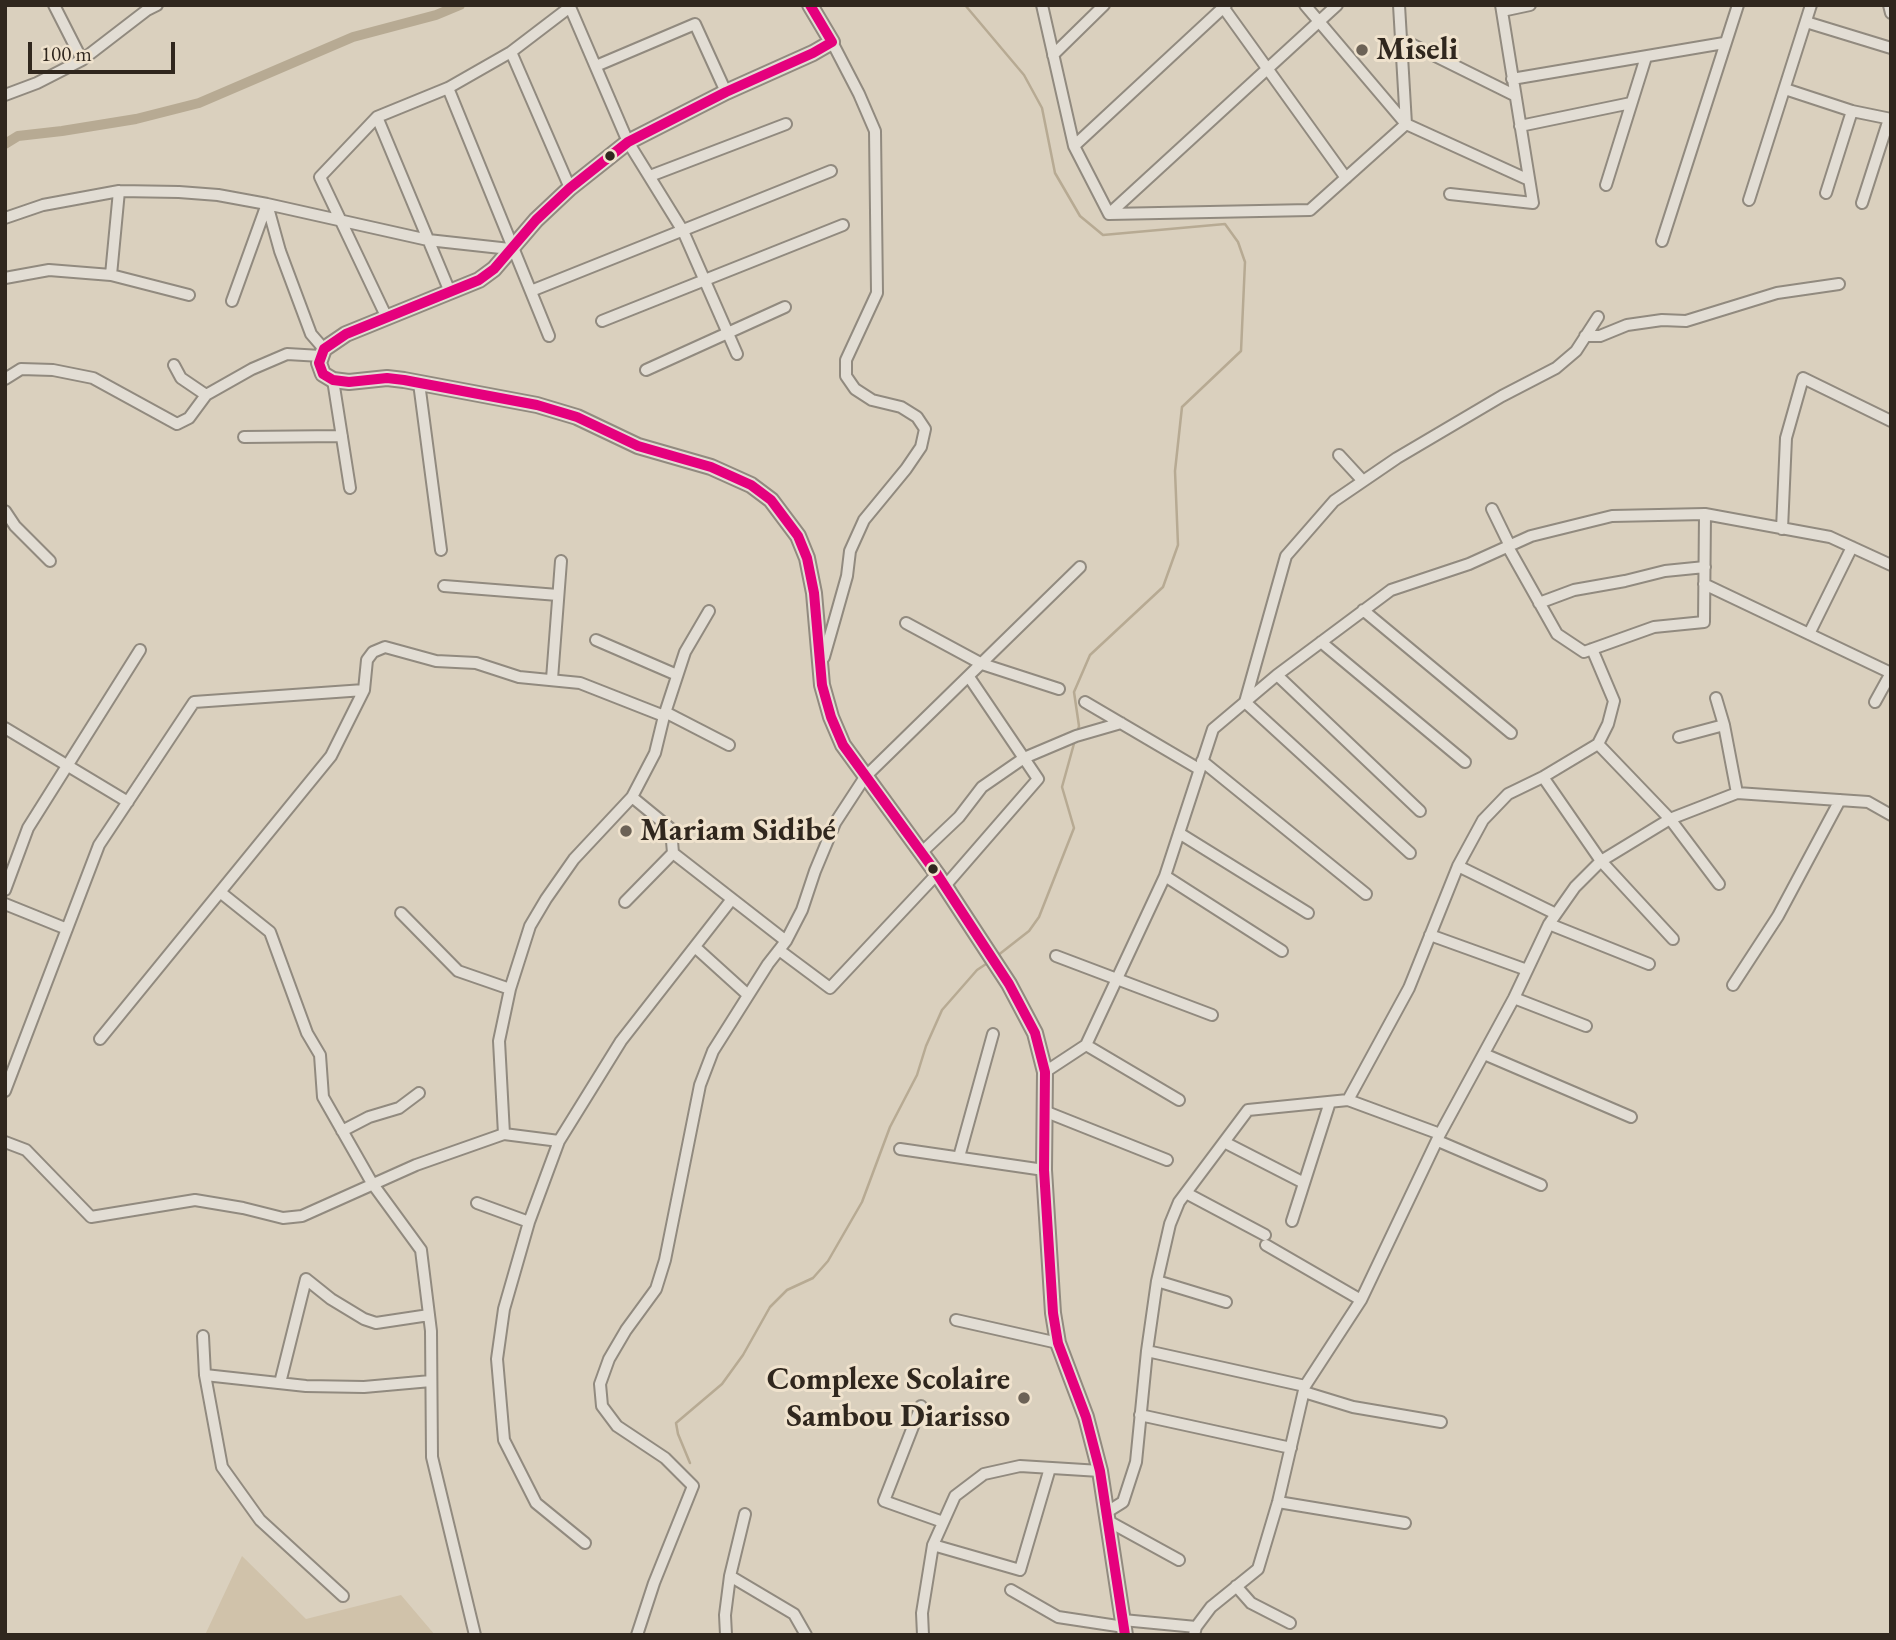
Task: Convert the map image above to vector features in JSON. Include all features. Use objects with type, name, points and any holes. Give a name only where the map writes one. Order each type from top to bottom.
[{"type":"street","points":[[54,5],[82,60]]},
{"type":"street","points":[[5,95],[37,83],[82,60],[147,10],[158,5]]},
{"type":"street","points":[[810,5],[859,94],[875,131],[877,293],[846,360],[846,376],[855,388],[872,400],[901,407],[917,417],[925,429],[921,447],[864,520],[850,551],[836,615],[824,657],[819,663]]},
{"type":"street","points":[[1042,5],[1074,146],[1109,214]]},
{"type":"street","points":[[1053,55],[1104,5]]},
{"type":"street","points":[[1305,5],[1406,124],[1529,180]]},
{"type":"street","points":[[1109,214],[1337,5]]},
{"type":"street","points":[[1399,5],[1406,124]]},
{"type":"street","points":[[1450,194],[1533,203],[1501,7],[1531,5]]},
{"type":"street","points":[[1662,241],[1738,5]]},
{"type":"street","points":[[1749,200],[1811,5]]},
{"type":"street","points":[[1889,5],[1891,13]]},
{"type":"street","points":[[1074,146],[1225,6],[1346,178]]},
{"type":"street","points":[[387,318],[320,177],[377,117],[449,88],[511,52],[570,7],[628,142],[682,231],[737,354]]},
{"type":"street","points":[[1806,22],[1891,48]]},
{"type":"street","points":[[596,66],[695,24],[726,92]]},
{"type":"street","points":[[1401,39],[1514,95]]},
{"type":"street","points":[[832,42],[628,142],[570,188],[536,220],[494,269],[479,280],[346,334],[322,353],[319,363],[323,374],[334,380],[349,382],[387,378],[537,405],[577,417],[638,446],[710,467],[751,485],[771,500],[786,517],[807,558],[814,593],[819,663],[831,717],[843,745],[941,880],[1009,984],[1035,1033],[1045,1072],[1044,1170],[1053,1313],[1058,1343],[1086,1418],[1100,1471],[1124,1627]]},
{"type":"street","points":[[1512,79],[1724,43]]},
{"type":"street","points":[[511,52],[570,188]]},
{"type":"street","points":[[1606,185],[1646,57]]},
{"type":"street","points":[[449,88],[550,336]]},
{"type":"street","points":[[1784,89],[1852,111],[1890,119],[1862,203]]},
{"type":"street","points":[[1520,126],[1631,103]]},
{"type":"street","points":[[1826,193],[1852,111]]},
{"type":"street","points":[[377,117],[450,292]]},
{"type":"street","points":[[650,176],[786,124]]},
{"type":"street","points":[[1109,214],[1310,210],[1406,124]]},
{"type":"street","points":[[531,291],[831,171]]},
{"type":"street","points":[[5,218],[43,205],[119,191],[218,195],[428,240],[512,248]]},
{"type":"street","points":[[111,275],[119,191]]},
{"type":"street","points":[[232,301],[267,204]]},
{"type":"street","points":[[267,204],[311,334],[322,353]]},
{"type":"street","points":[[601,321],[843,225]]},
{"type":"street","points":[[5,278],[49,270],[111,275],[189,295]]},
{"type":"street","points":[[1585,337],[1601,336],[1627,325],[1662,320],[1686,321],[1777,293],[1839,284]]},
{"type":"street","points":[[646,370],[785,307]]},
{"type":"street","points":[[1245,702],[1286,556],[1334,501],[1397,458],[1491,402],[1556,368],[1576,351],[1598,317]]},
{"type":"street","points":[[5,379],[21,369],[53,370],[93,378],[177,424],[189,418],[206,395],[252,369],[287,354],[322,353]]},
{"type":"street","points":[[174,365],[181,378],[206,395]]},
{"type":"street","points":[[1782,529],[1786,438],[1803,378],[1891,421]]},
{"type":"street","points":[[334,380],[350,488]]},
{"type":"street","points":[[419,383],[441,550]]},
{"type":"street","points":[[244,437],[342,436]]},
{"type":"street","points":[[1339,455],[1363,481]]},
{"type":"street","points":[[1492,509],[1557,634],[1584,652],[1654,627],[1704,622],[1705,514]]},
{"type":"street","points":[[5,511],[15,526],[50,561]]},
{"type":"street","points":[[1045,1072],[1086,1045],[1165,876],[1213,729],[1277,675],[1391,590],[1469,564],[1531,536],[1612,516],[1705,514],[1830,537],[1891,565]]},
{"type":"street","points":[[1809,634],[1852,547]]},
{"type":"street","points":[[552,679],[561,561]]},
{"type":"street","points":[[637,1635],[654,1583],[693,1486],[665,1458],[617,1426],[603,1406],[600,1384],[609,1359],[626,1330],[656,1289],[665,1260],[700,1085],[713,1051],[802,910],[835,823],[865,777],[1080,567]]},
{"type":"street","points":[[1539,603],[1574,590],[1625,582],[1665,571],[1704,567]]},
{"type":"street","points":[[1704,584],[1891,673],[1875,702]]},
{"type":"street","points":[[444,586],[558,595]]},
{"type":"street","points":[[1363,610],[1511,733]]},
{"type":"street","points":[[504,1134],[499,1041],[510,989],[530,926],[574,859],[632,797],[655,753],[685,652],[709,611]]},
{"type":"street","points":[[906,623],[982,664],[1059,689]]},
{"type":"street","points":[[596,640],[677,675]]},
{"type":"street","points":[[1321,642],[1465,762]]},
{"type":"street","points":[[100,1039],[331,756],[363,690],[367,660],[373,652],[384,647],[436,660],[476,663],[519,677],[580,683],[665,714],[729,745]]},
{"type":"street","points":[[5,890],[28,828],[140,649]]},
{"type":"street","points":[[1348,1100],[1409,988],[1458,866],[1483,820],[1508,794],[1544,777],[1598,744],[1608,724],[1614,701],[1592,649]]},
{"type":"street","points":[[1277,675],[1420,811]]},
{"type":"street","points":[[632,797],[671,829],[673,853],[732,899],[830,988],[941,880],[1038,779],[969,677]]},
{"type":"street","points":[[5,1091],[99,845],[194,702],[363,690]]},
{"type":"street","points":[[1716,698],[1737,793]]},
{"type":"street","points":[[1085,702],[1201,765],[1366,894]]},
{"type":"street","points":[[1245,702],[1410,853]]},
{"type":"street","points":[[921,853],[959,817],[982,787],[1024,758],[1076,736],[1121,723]]},
{"type":"street","points":[[1679,737],[1724,725]]},
{"type":"street","points":[[5,729],[128,802]]},
{"type":"street","points":[[1598,744],[1670,820],[1719,884]]},
{"type":"street","points":[[1544,777],[1601,861],[1672,939]]},
{"type":"street","points":[[1011,1590],[1058,1617],[1124,1627],[1195,1631],[1211,1607],[1258,1569],[1278,1502],[1304,1389],[1360,1300],[1439,1137],[1514,998],[1549,924],[1575,887],[1601,861],[1670,820],[1737,793],[1868,802],[1891,815]]},
{"type":"street","points":[[1733,985],[1778,916],[1840,800]]},
{"type":"street","points":[[1179,832],[1308,913]]},
{"type":"street","points":[[625,902],[673,853]]},
{"type":"street","points":[[1458,866],[1556,914]]},
{"type":"street","points":[[1165,876],[1282,951]]},
{"type":"street","points":[[220,892],[270,932],[307,1033],[320,1055],[323,1097],[372,1184],[421,1250],[429,1315],[432,1457],[475,1635]]},
{"type":"street","points":[[585,1543],[536,1503],[504,1440],[497,1359],[504,1309],[528,1222],[559,1141],[621,1041],[732,899]]},
{"type":"street","points":[[5,904],[67,929]]},
{"type":"street","points":[[401,913],[458,971],[510,989]]},
{"type":"street","points":[[1549,924],[1649,964]]},
{"type":"street","points":[[1430,935],[1527,970]]},
{"type":"street","points":[[695,947],[748,995]]},
{"type":"street","points":[[1056,956],[1212,1014]]},
{"type":"street","points":[[1514,998],[1586,1026]]},
{"type":"street","points":[[959,1157],[993,1034]]},
{"type":"street","points":[[1086,1045],[1179,1100]]},
{"type":"street","points":[[1484,1054],[1631,1117]]},
{"type":"street","points":[[342,1131],[369,1117],[399,1108],[419,1093]]},
{"type":"street","points":[[1108,1516],[1123,1502],[1136,1462],[1157,1280],[1170,1224],[1186,1194],[1248,1110],[1348,1100],[1439,1137],[1541,1185]]},
{"type":"street","points":[[1292,1221],[1330,1102]]},
{"type":"street","points":[[1045,1111],[1167,1160]]},
{"type":"street","points":[[5,1142],[26,1150],[92,1217],[195,1200],[283,1217],[302,1216],[416,1165],[504,1134],[559,1141]]},
{"type":"street","points":[[1224,1142],[1304,1183]]},
{"type":"street","points":[[900,1149],[1044,1170]]},
{"type":"street","points":[[1186,1194],[1360,1300]]},
{"type":"street","points":[[477,1203],[528,1222]]},
{"type":"street","points":[[280,1383],[306,1279],[331,1299],[376,1324],[429,1315]]},
{"type":"street","points":[[1157,1280],[1226,1302]]},
{"type":"street","points":[[956,1320],[1058,1343]]},
{"type":"street","points":[[203,1336],[205,1375],[222,1468],[260,1520],[343,1596]]},
{"type":"street","points":[[1147,1351],[1304,1389],[1353,1407],[1441,1422]]},
{"type":"street","points":[[205,1375],[280,1383],[365,1387],[431,1381]]},
{"type":"street","points":[[921,1406],[884,1501],[943,1522]]},
{"type":"street","points":[[1140,1415],[1290,1448]]},
{"type":"street","points":[[923,1635],[922,1613],[933,1545],[955,1496],[984,1474],[1020,1465],[1100,1471]]},
{"type":"street","points":[[933,1545],[1020,1570],[1050,1468]]},
{"type":"street","points":[[1278,1502],[1405,1523]]},
{"type":"street","points":[[726,1635],[725,1615],[730,1576],[745,1514]]},
{"type":"street","points":[[1108,1516],[1179,1560]]},
{"type":"street","points":[[730,1576],[794,1614],[806,1635]]},
{"type":"street","points":[[1236,1586],[1251,1603],[1290,1623]]},
{"type":"shaded area","points":[[242,1556],[306,1619],[401,1595],[435,1635],[205,1635]]},
{"type":"waterway","points":[[5,144],[18,136],[136,119],[199,103],[353,37],[436,15],[460,5]]},
{"type":"waterway","points":[[965,5],[1024,75],[1042,108],[1055,173],[1080,216],[1103,235],[1225,224],[1238,242],[1245,262],[1241,351],[1182,407],[1175,471],[1178,545],[1163,587],[1090,655],[1074,692],[1079,726],[1077,733]]},
{"type":"waterway","points":[[997,956],[1029,931],[1039,917],[1074,828],[1062,787],[1075,740]]},
{"type":"waterway","points":[[690,1463],[676,1423],[722,1384],[743,1355],[770,1307],[787,1290],[813,1278],[828,1261],[862,1202],[890,1127],[917,1075],[942,1010],[977,970],[989,962]]},
{"type":"transit line","points":[[810,5],[832,42],[628,142],[570,188],[536,220],[494,269],[479,280],[346,334],[324,349],[319,363],[323,374],[333,380],[404,380],[537,405],[577,417],[638,446],[711,467],[751,485],[771,500],[798,536],[807,558],[814,593],[822,685],[843,745],[937,874],[1009,984],[1035,1033],[1045,1072],[1044,1170],[1053,1313],[1058,1343],[1086,1417],[1100,1471],[1125,1635]]},
{"type":"place","name":"Miseli","points":[[1362,50]]},
{"type":"place","name":"Mariam Sidibé","points":[[626,831]]},
{"type":"place","name":"Complexe Scolaire Sambou Diarisso","points":[[1024,1398]]}]
